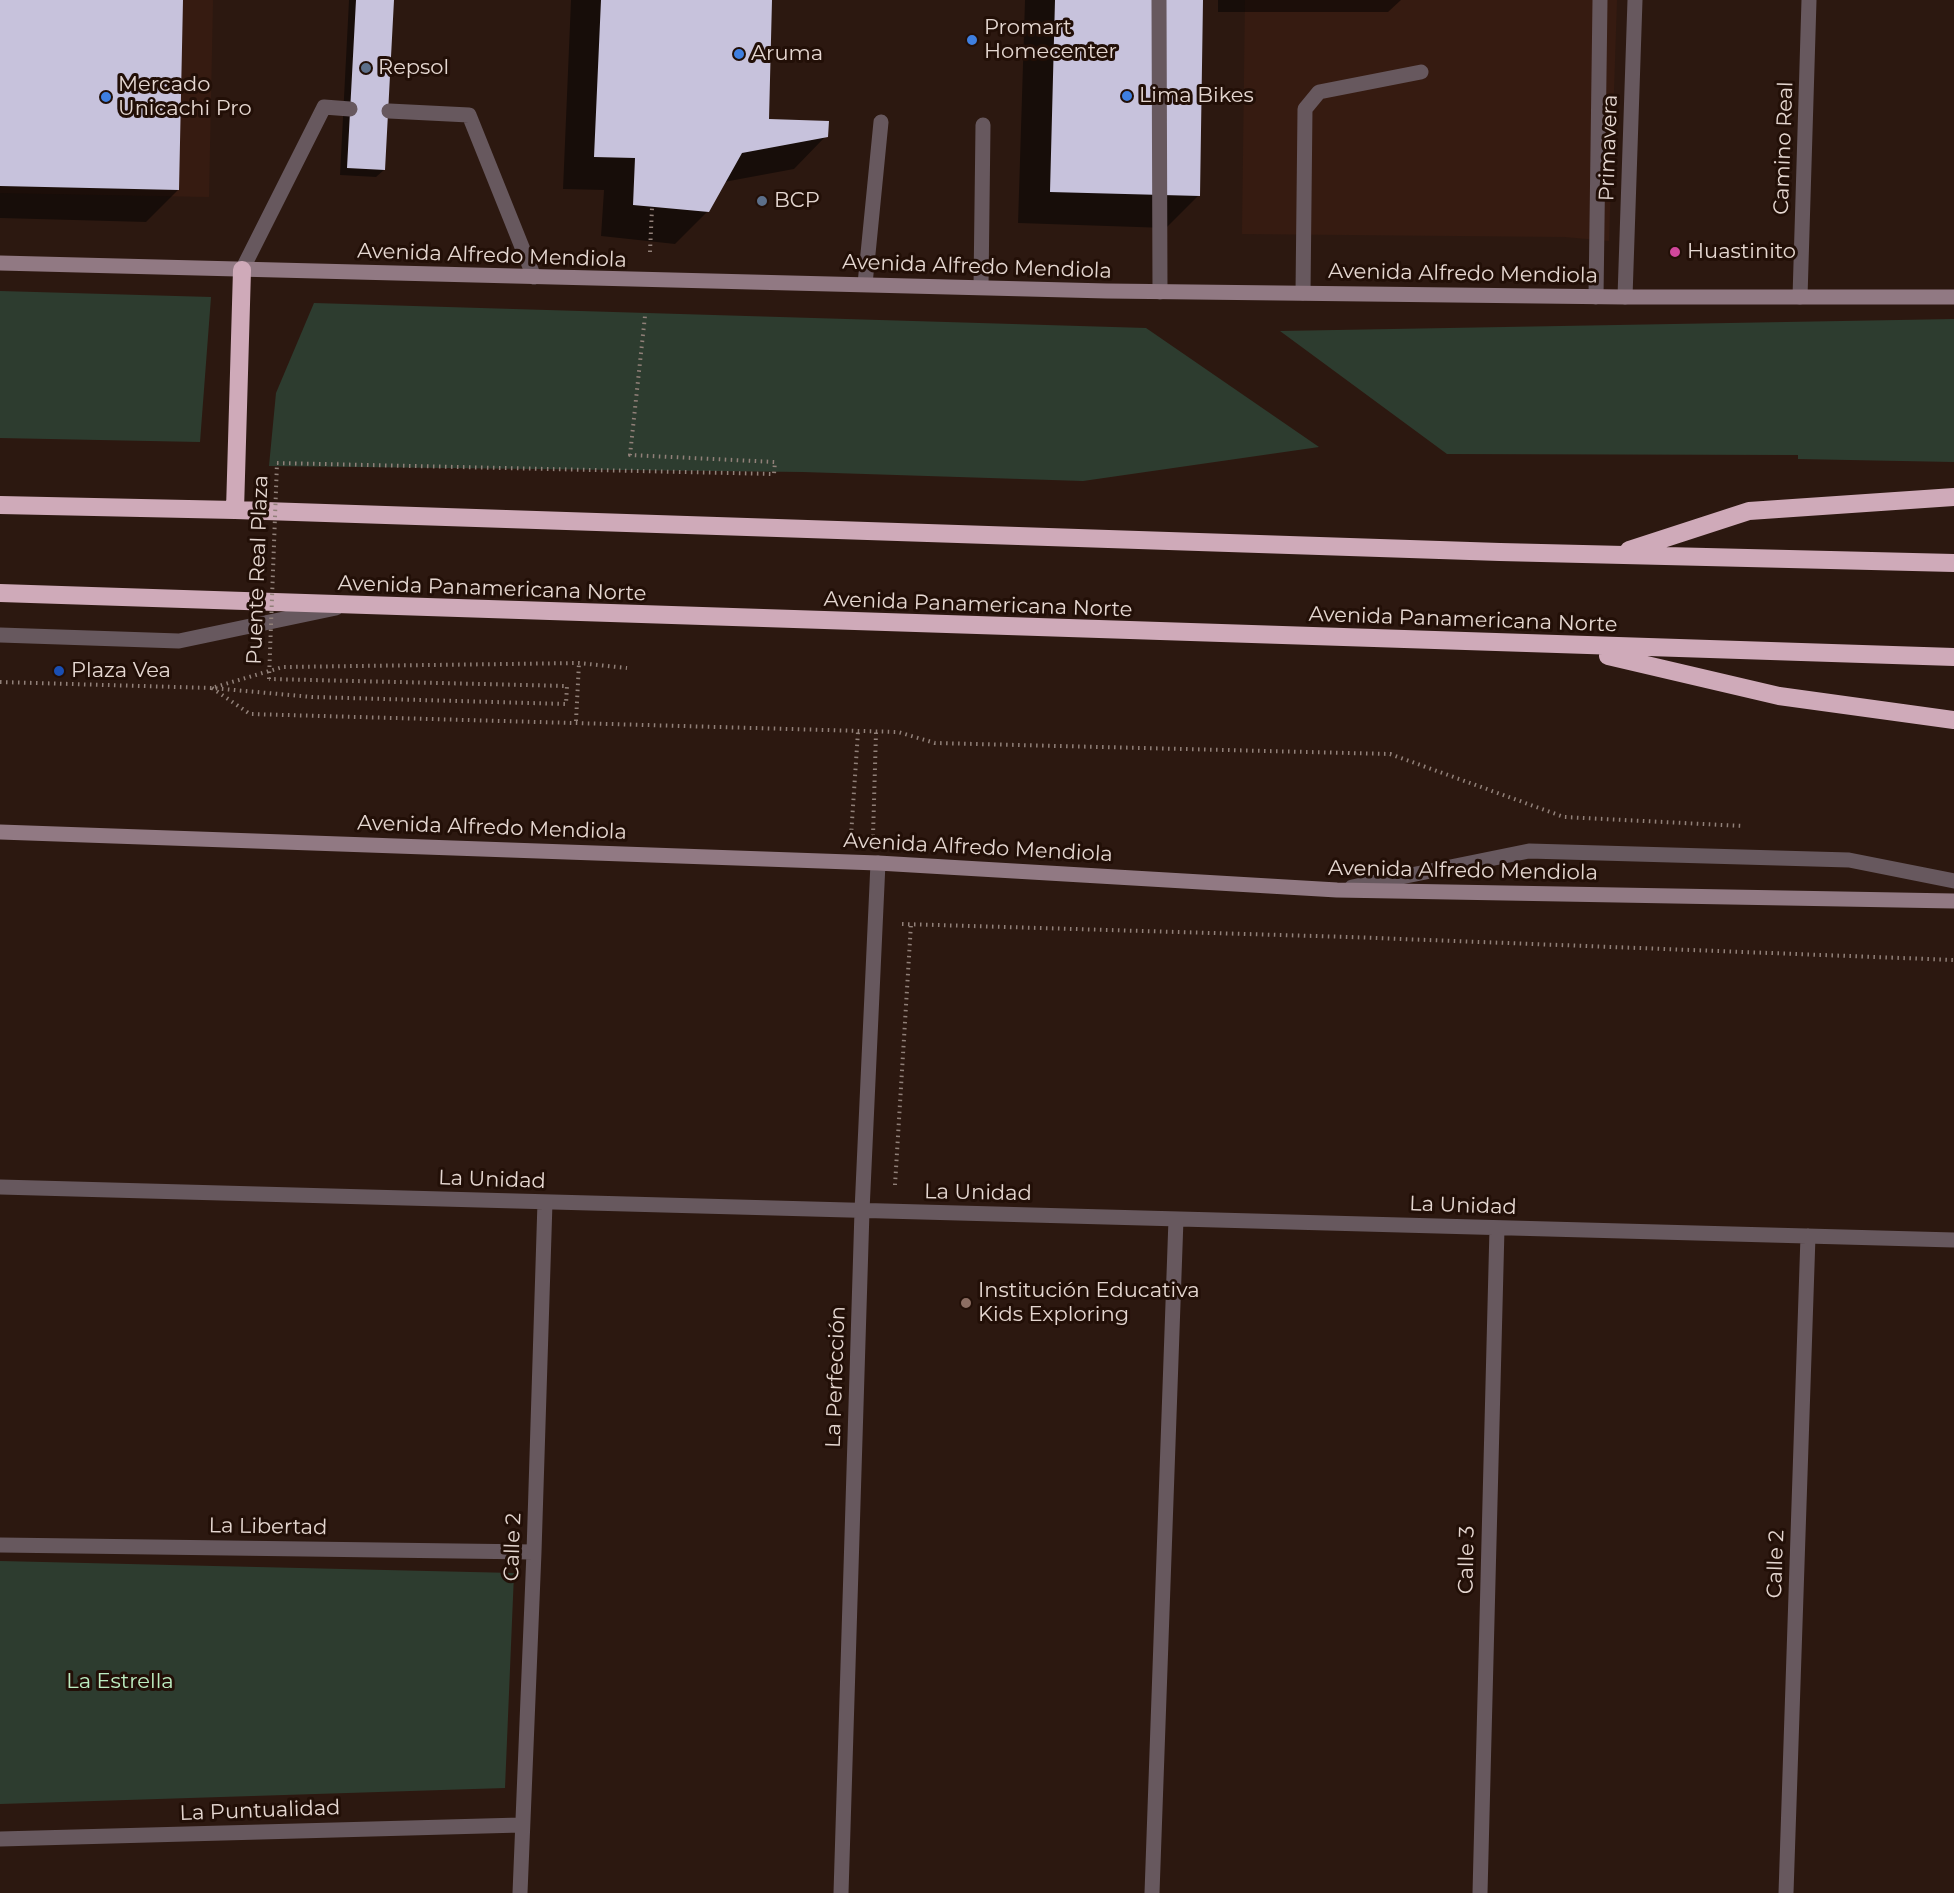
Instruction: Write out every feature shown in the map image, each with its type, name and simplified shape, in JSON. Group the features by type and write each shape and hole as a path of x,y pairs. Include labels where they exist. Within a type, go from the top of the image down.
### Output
{"highway":[{"path":"235,510 242,270"},
{"path":"1616,554 1749,512 1954,496"},
{"path":"0,504 1954,563"},
{"name":"Avenida Panamericana Norte","path":"0,593 1954,657"},
{"path":"1569,646 1779,696 1954,720"}],"main road":[{"name":"Avenida Alfredo Mendiola","path":"0,263 1160,292 1596,297 1954,297"},
{"name":"Avenida Alfredo Mendiola","path":"0,832 875,862 1337,890 1954,902"}],"street":[{"path":"1159,0 1160,292"},
{"path":"1596,297 1600,0"},
{"name":"Primavera","path":"1625,297 1635,0"},
{"name":"Camino Real","path":"1800,297 1809,0"},
{"path":"1303,293 1305,110 1319,92 1421,72"},
{"path":"242,270 324,106 350,108"},
{"path":"389,111 469,115 534,277"},
{"path":"865,284 881,122"},
{"path":"981,287 983,125"},
{"path":"0,635 179,640 344,606"},
{"path":"1337,890 1529,851 1849,860 1954,881"},
{"name":"La Perfección","path":"841,1893 862,1211 875,924 875,862"},
{"name":"La Unidad","path":"0,1187 1954,1240"},
{"name":"Calle 2","path":"520,1893 545,1202"},
{"path":"1152,1893 1176,1219"},
{"name":"Calle 3","path":"1480,1893 1497,1228"},
{"name":"Calle 2","path":"1786,1893 1808,1236"},
{"name":"La Libertad","path":"0,1545 534,1552"},
{"name":"La Puntualidad","path":"0,1839 521,1825"}],"path":[{"path":"649,258 652,208"},
{"name":"Puente Real Plaza","path":"212,688 312,697 566,704 567,686 269,679 277,463 774,474 775,462 630,455 645,316"},
{"path":"0,682 212,688 283,668 579,663 627,668"},
{"path":"576,721 579,663"},
{"path":"212,688 250,714 576,721 898,732 935,743 1390,754 1564,817 1753,826"},
{"path":"849,862 858,732"},
{"path":"875,862 876,732"},
{"path":"875,924 1349,937 1954,960"},
{"path":"895,1189 911,924"}],"shaded area":[{"name":"Mercado Unicachi Pro","path":"0,0 213,0 209,197 0,193"},
{"path":"1245,0 1617,0 1609,241 1565,237 1242,234"}],"green space":[{"path":"0,291 211,297 200,442 0,438"},
{"path":"314,303 1146,328 1319,447 1083,481 803,472 269,466 276,393"},
{"path":"1954,319 1954,462 1798,459 1798,455 1447,454 1280,331"},
{"name":"La Estrella","path":"0,1561 514,1573 505,1788 0,1804"}],"building":[{"name":"Mercado Unicachi Pro","path":"0,0 183,0 179,190 0,186"},
{"path":"356,0 394,0 385,170 347,168"},
{"path":"601,0 772,0 769,119 829,121 828,137 742,153 709,212 633,205 635,158 594,157"},
{"name":"Lima Bikes","path":"1055,0 1203,0 1200,196 1050,192"}],"place":[{"name":"Promart Homecenter","path":"972,40"},
{"name":"Aruma","path":"739,54"},
{"name":"Repsol","path":"366,68"},
{"name":"Lima Bikes","path":"1127,96"},
{"name":"Mercado Unicachi Pro","path":"106,97"},
{"name":"BCP","path":"762,201"},
{"name":"Huastinito","path":"1675,252"},
{"name":"Plaza Vea","path":"59,671"},
{"name":"Institución Educativa Kids Exploring","path":"966,1303"}]}
